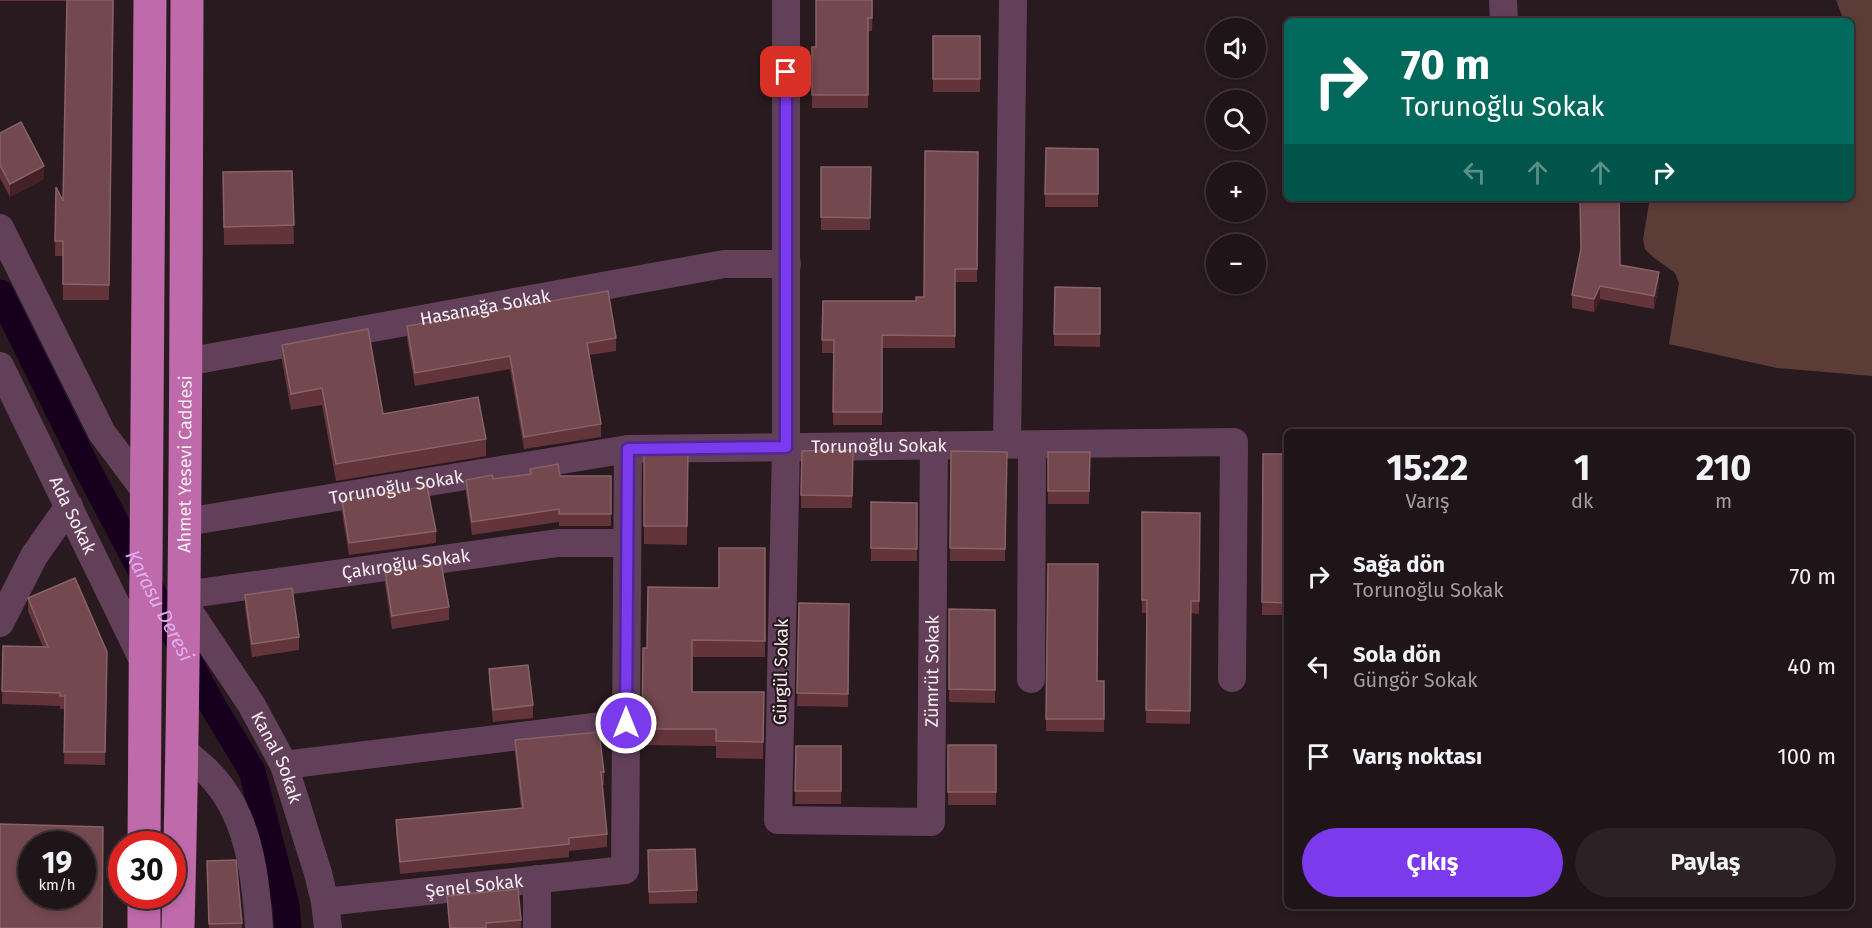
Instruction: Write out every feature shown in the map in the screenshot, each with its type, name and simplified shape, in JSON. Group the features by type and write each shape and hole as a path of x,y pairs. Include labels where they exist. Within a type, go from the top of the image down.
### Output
{"highway":[{"name":"Ahmet Yesevi Caddesi","path":"144,831 150,0"},
{"name":"Ahmet Yesevi Caddesi","path":"178,928 186,522 187,0"},
{"path":"144,909 144,928"}],"street":[{"path":"786,0 786,447"},
{"path":"1013,0 1020,444 1031,679"},
{"path":"1503,0 1504,18"},
{"path":"0,228 102,434 147,493"},
{"name":"Hasanağa Sokak","path":"186,362 724,264 787,264"},
{"name":"Ada Sokak","path":"1,368 146,666"},
{"name":"Torunoğlu Sokak","path":"186,522 628,449 1234,442 1232,678"},
{"name":"Zümrüt Sokak","path":"856,821 931,822 934,445"},
{"name":"Gürgül Sokak","path":"786,447 778,820 856,821"},
{"path":"284,765 626,723 628,449"},
{"path":"0,623 34,556 69,506"},
{"name":"Çakıroğlu Sokak","path":"184,599 558,543 627,543"},
{"name":"Kanal Sokak","path":"184,599 251,704 284,765 326,915"},
{"name":"Şenel Sokak","path":"326,915 537,879 625,870 626,723"},
{"path":"182,750 211,775 224,790 233,807 251,864 259,928"},
{"path":"537,879 537,928"}],"shaded area":[{"path":"1836,0 1872,0 1872,376 1777,368 1669,344 1679,283 1675,273 1645,249 1643,239 1649,201 1854,201 1854,18 1843,18"}],"building":[{"path":"67,0 113,0 109,285 63,284 63,241 55,241 56,187 63,201"},
{"path":"816,0 872,0 872,18 868,18 868,95 812,95 812,47 816,47"},
{"path":"933,36 980,36 980,79 933,79"},
{"path":"21,122 44,166 10,184 0,165 0,133"},
{"path":"1046,148 1098,149 1098,194 1045,194"},
{"path":"925,151 978,152 977,269 955,269 955,336 882,335 882,412 833,412 834,340 822,340 823,301 916,301 916,297 924,297"},
{"path":"821,167 871,167 870,218 821,217"},
{"path":"292,171 294,225 224,227 223,172"},
{"path":"1580,201 1619,201 1620,265 1659,272 1654,296 1600,286 1594,299 1572,295 1581,249"},
{"path":"1055,287 1100,288 1100,334 1054,334"},
{"path":"608,291 616,338 587,343 601,424 524,437 510,356 415,373 407,326"},
{"path":"368,329 383,414 478,397 486,439 336,464 322,388 291,394 282,345"},
{"path":"688,446 687,526 644,526 644,447"},
{"path":"853,450 852,496 801,495 802,451"},
{"path":"951,451 1007,452 1005,549 950,548"},
{"path":"1048,452 1090,452 1089,491 1048,491"},
{"path":"1263,454 1284,454 1284,603 1262,602"},
{"path":"558,464 560,476 611,476 611,514 559,514 559,509 472,522 466,480 492,475 493,479 531,474 530,469"},
{"path":"427,486 436,531 349,543 342,500"},
{"path":"871,502 917,503 917,549 871,548"},
{"path":"1142,512 1200,513 1199,601 1191,601 1190,711 1146,710 1147,600 1142,600"},
{"path":"719,548 765,548 765,641 692,640 692,692 764,692 763,742 716,741 716,729 642,729 643,648 647,648 648,587 719,588"},
{"path":"441,563 449,607 392,616 385,571"},
{"path":"1048,564 1098,564 1097,681 1104,681 1104,719 1046,719"},
{"path":"75,578 107,652 105,752 64,752 65,696 60,696 60,693 2,691 3,646 48,647 28,598"},
{"path":"292,588 299,637 252,644 245,595"},
{"path":"799,603 849,604 848,694 797,693"},
{"path":"949,609 995,610 995,690 949,689"},
{"path":"528,665 533,705 493,710 489,669"},
{"path":"599,732 604,772 601,772 607,834 569,838 569,844 400,862 396,820 523,808 515,740"},
{"path":"948,745 996,745 996,792 948,792"},
{"path":"796,746 841,746 841,791 795,791"},
{"path":"0,824 103,827 102,928 0,928"},
{"path":"695,849 697,890 649,892 648,850"},
{"path":"236,860 242,923 209,924 207,861"},
{"path":"518,889 521,920 486,923 486,928 450,928 447,896"}],"waterway":[{"name":"Karasu Deresi","path":"0,293 87,468 211,703 252,771 286,905 288,928"}],"route":[{"path":"626,723 628,449 786,447 786,72"}]}
